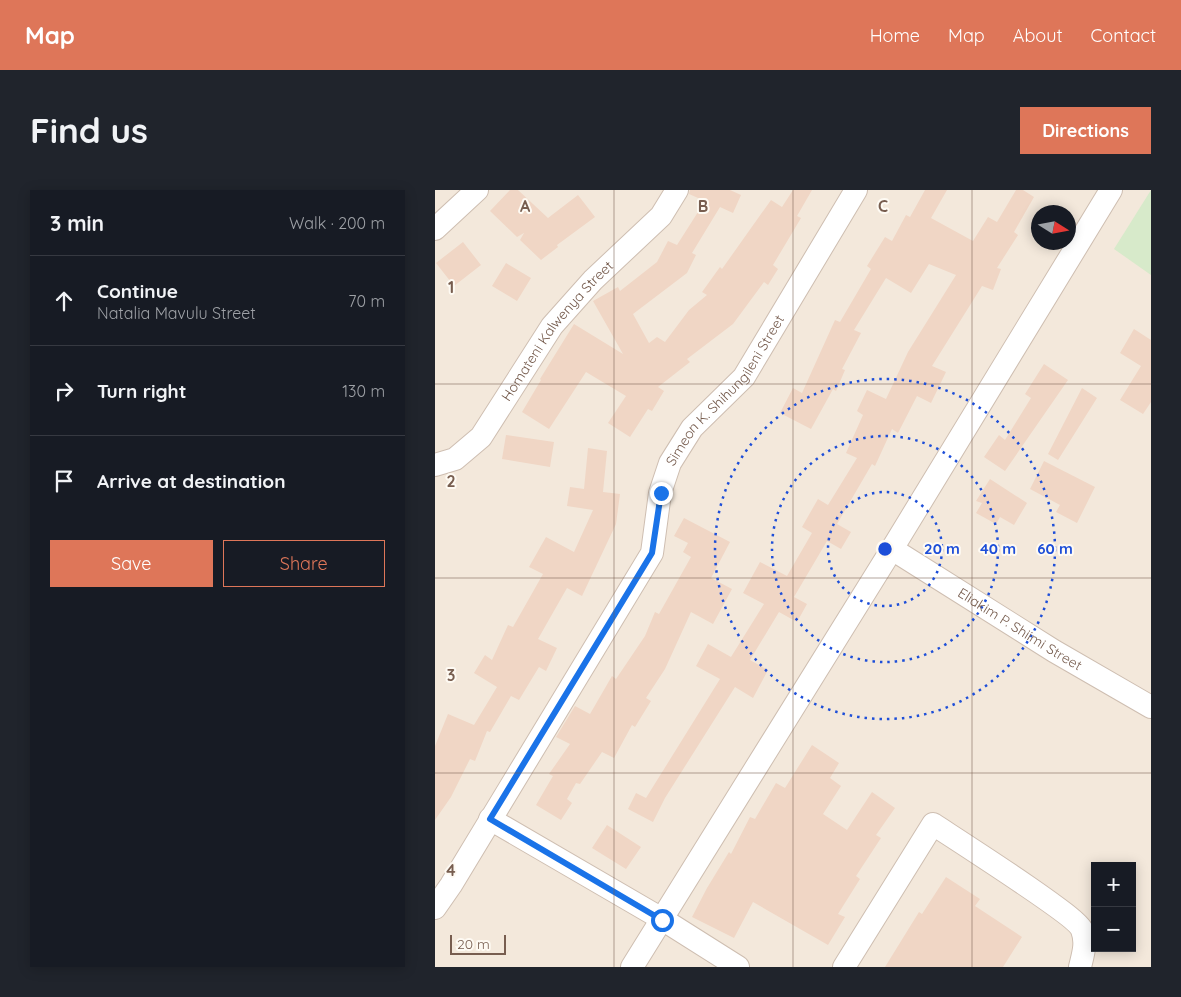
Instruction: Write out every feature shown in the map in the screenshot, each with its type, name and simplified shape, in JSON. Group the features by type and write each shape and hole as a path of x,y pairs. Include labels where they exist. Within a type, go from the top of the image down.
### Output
{"street":[{"path":"435,229 477,190"},
{"name":"Homateni Kalwenya Street","path":"435,465 455,459 481,437 552,326 593,280 661,216 677,190"},
{"name":"Simeon K. Shihungileni Street","path":"435,908 451,886 652,553 661,493 670,463 692,428 744,378 856,190"},
{"path":"632,967 892,549 1111,190"},
{"name":"Eliakim P. Shiimi Street","path":"892,549 1054,651 1151,707"},
{"path":"490,819 738,967"},
{"path":"844,967 933,824 1058,908 1082,928 1085,947 1080,967"}],"shaded area":[{"path":"435,190 1151,190 1151,967 435,967"}],"green space":[{"path":"1151,190 1151,275 1114,249"}],"building":[{"path":"510,190 518,190 548,218 578,195 595,217 557,245 558,247 541,260 520,240 524,233 517,237 490,211"},
{"path":"690,190 730,190 741,195 733,213 720,207 692,253 696,255 687,273 633,314 649,343 657,337 665,342 689,310 707,295 702,292 720,267 722,269 771,200 782,207 793,190 812,190 797,216 801,218 773,265 778,269 768,285 764,282 733,324 687,359 690,362 658,387 664,391 652,411 648,409 630,437 608,423 626,396 586,372 549,429 522,412 574,324 623,354 593,301 618,287 620,291 657,262 668,241 677,245 705,201 689,194"},
{"path":"925,190 947,190 931,218 973,241 988,217 997,222 1016,190 1023,190 1034,197 1014,232 1018,235 997,268 1001,269 993,290 982,286 932,366 946,372 931,403 917,396 898,433 892,429 875,466 872,464 837,524 851,532 841,549 827,541 794,597 807,604 797,622 779,612 750,660 768,670 753,698 735,687 665,798 653,822 628,809 636,793 646,798 720,679 696,666 708,644 731,657 764,604 743,593 760,562 787,576 812,533 802,527 818,499 828,505 857,458 846,453 863,415 857,411 867,390 886,399 908,352 956,275 929,264 911,293 886,278 854,330 861,333 842,369 845,370 836,391 833,389 811,429 780,413 793,388 802,393 835,320 840,322 871,269 867,266 885,237 892,241 906,215 910,217"},
{"path":"463,242 481,265 454,286 436,263"},
{"path":"506,263 531,278 517,301 492,286"},
{"path":"1134,329 1151,340 1151,402 1143,414 1120,400 1141,366 1120,353"},
{"path":"1044,364 1068,380 1005,471 984,457 999,435 1005,440 1031,398 1025,394"},
{"path":"1082,388 1097,398 1058,460 1048,454"},
{"path":"506,435 554,442 550,467 502,459"},
{"path":"588,448 607,451 603,492 620,494 616,524 582,596 567,588 538,639 557,648 546,671 539,667 519,700 511,696 490,732 487,731 475,761 470,759 451,797 435,820 435,746 448,714 474,725 497,687 474,673 485,655 492,660 508,625 513,627 543,574 529,567 546,537 574,552 593,510 567,506 570,487 584,489"},
{"path":"1044,461 1095,487 1077,523 1056,512 1060,505 1030,489"},
{"path":"990,479 1027,503 1014,525 1000,517 996,524 976,513 982,503 976,501"},
{"path":"684,518 730,542 711,578 732,589 713,624 691,612 665,669 646,698 651,701 635,727 632,725 614,758 602,752 580,784 576,783 567,799 572,803 561,820 536,805 553,776 549,774 570,744 556,737 575,706 590,714 612,676 616,679 645,636 655,612 659,614 691,557 683,552 688,543 674,536"},
{"path":"812,745 839,763 830,778 841,786 823,814 847,830 872,792 895,808 876,835 881,838 856,876 860,879 838,914 845,917 828,945 753,902 734,938 692,917 729,852 731,854 750,817 755,819 776,783 785,788"},
{"path":"607,825 641,847 626,869 592,848"},
{"path":"946,877 980,899 975,906 1022,937 1003,967 885,967 919,912 922,914"}],"route":[{"path":"661,493 652,553 490,819 662,920"}]}
